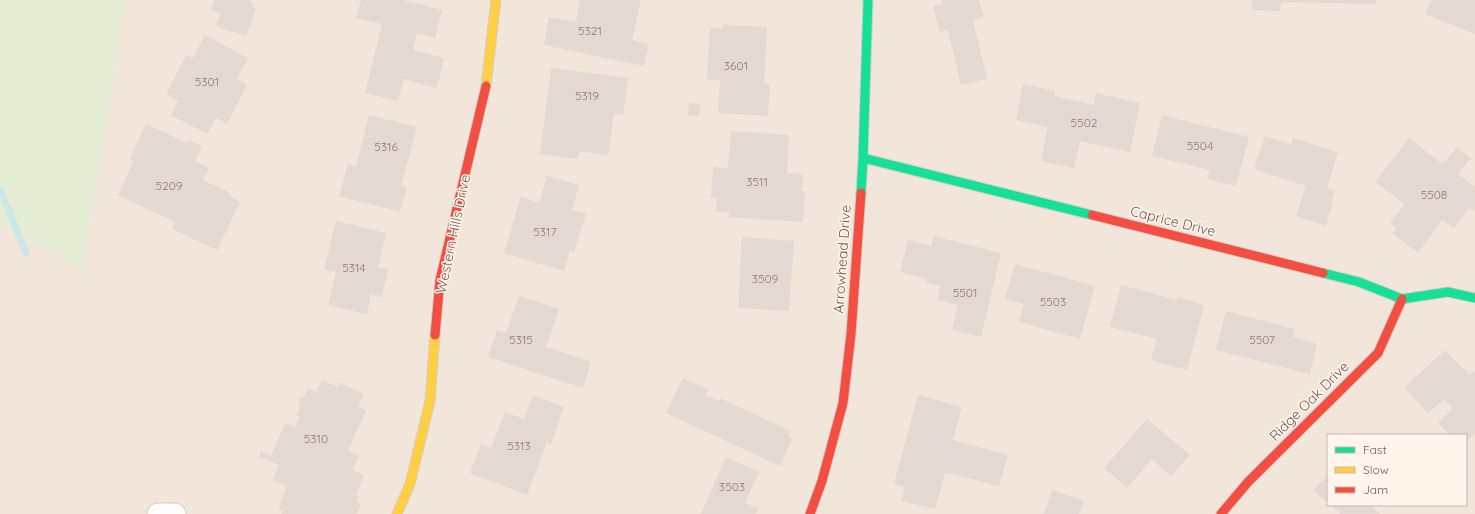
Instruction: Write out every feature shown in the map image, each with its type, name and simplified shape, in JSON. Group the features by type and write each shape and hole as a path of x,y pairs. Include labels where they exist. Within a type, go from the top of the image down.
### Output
{"street":[{"name":"Western Hills Drive","path":"398,514 410,484 430,401 440,280 488,80 496,0"},
{"name":"Arrowhead Drive","path":"810,514 822,480 843,403 851,334 863,158 868,0"},
{"name":"Caprice Drive","path":"863,158 1359,282 1402,299"},
{"path":"1402,299 1448,292 1475,298"},
{"name":"Ridge Oak Drive","path":"1221,514 1248,482 1378,353 1402,299"},
{"path":"158,514 175,514"}],"shaded area":[{"path":"125,0 1475,0 1475,514 0,514 0,224 83,269"}],"green space":[{"path":"0,0 125,0 83,269 0,224"}],"building":[{"path":"214,0 251,0 250,2 254,4 253,8 256,9 246,36 216,26 221,13 211,10"},
{"path":"361,0 402,0 442,10 435,38 417,33 413,50 444,58 437,88 404,79 398,101 365,93 382,24 356,18"},
{"path":"580,0 641,0 632,40 649,44 644,66 544,45 549,17 576,22"},
{"path":"942,0 979,0 984,17 973,20 987,79 961,85 948,30 940,32 933,6 943,4"},
{"path":"1252,0 1376,0 1376,4 1281,2 1280,11 1252,10"},
{"path":"1431,0 1475,0 1475,34 1425,14"},
{"path":"723,25 767,27 764,84 770,84 768,116 718,113 720,80 707,79 710,28 722,29"},
{"path":"205,35 248,58 237,79 247,85 227,124 216,118 207,134 171,115 178,101 166,94 186,55 193,58"},
{"path":"551,68 628,78 623,115 614,114 608,155 579,151 578,159 540,154"},
{"path":"1023,84 1055,91 1054,96 1094,105 1096,93 1140,103 1130,152 1080,141 1074,168 1041,161 1048,127 1016,120"},
{"path":"689,103 700,104 699,116 688,115"},
{"path":"369,115 417,127 401,186 407,187 400,212 339,196 348,164 356,166"},
{"path":"1162,115 1249,137 1236,186 1207,179 1210,170 1152,156"},
{"path":"146,124 187,143 189,140 202,146 195,161 209,168 203,180 230,193 228,195 240,202 217,250 172,229 175,222 118,195 134,161 130,159"},
{"path":"731,131 789,135 787,173 803,174 802,191 805,192 803,222 729,217 729,212 716,211 717,198 711,198 713,167 728,168"},
{"path":"1265,136 1291,144 1293,138 1338,152 1327,188 1335,191 1326,226 1296,216 1306,186 1254,169"},
{"path":"1409,138 1441,163 1443,160 1445,162 1457,147 1471,158 1458,174 1475,187 1475,209 1473,211 1469,208 1454,228 1442,220 1418,253 1393,234 1397,228 1390,223 1405,204 1375,182"},
{"path":"547,176 579,185 572,210 586,214 574,252 570,250 564,271 504,253 521,197 539,203"},
{"path":"336,221 386,233 378,267 388,269 382,297 371,294 367,314 328,305 336,272 324,270"},
{"path":"934,236 1001,253 981,337 952,330 958,305 937,300 940,286 926,282 927,279 900,272 908,240 931,246"},
{"path":"742,237 794,241 789,311 738,308"},
{"path":"1015,264 1095,286 1080,339 1019,322 1024,304 1005,299"},
{"path":"1121,285 1177,300 1178,297 1204,305 1187,370 1151,360 1157,339 1110,327"},
{"path":"519,296 559,309 546,347 591,362 583,388 488,357 497,330 506,333"},
{"path":"1226,311 1295,329 1293,337 1317,344 1310,374 1216,350"},
{"path":"1445,350 1470,375 1474,371 1475,372 1475,433 1467,441 1467,434 1449,434 1438,423 1453,408 1444,399 1428,413 1404,388"},
{"path":"683,378 708,390 705,395 719,401 720,398 790,431 788,436 793,438 780,466 666,413"},
{"path":"322,380 338,387 340,383 364,394 358,407 366,410 348,451 359,456 352,470 364,475 356,495 359,496 356,502 361,504 357,514 282,514 283,511 278,508 287,486 273,480 279,465 259,457 261,451 271,456 285,423 295,427 300,416 296,415 301,406 298,405 301,397 304,398 308,389 316,392"},
{"path":"533,395 564,407 551,444 547,442 527,495 470,473 481,444 491,448 505,412 524,419"},
{"path":"918,395 962,407 953,440 1008,455 999,486 945,472 935,509 901,501 905,487 894,484"},
{"path":"1147,419 1190,455 1171,476 1152,459 1127,488 1104,468"},
{"path":"726,457 759,472 745,503 758,508 756,514 701,514"},
{"path":"1327,477 1327,502 1313,490"},
{"path":"1052,490 1084,501 1079,514 1044,514"},
{"path":"1332,506 1371,506 1380,514 1341,514"}],"waterway":[{"path":"0,189 26,253"}],"traffic: fast":[{"path":"861,193 868,0"},
{"path":"863,158 1092,215"},
{"path":"1323,273 1359,282 1402,299 1448,292 1475,298"}],"traffic: slow":[{"path":"486,86 496,0"},
{"path":"397,514 410,484 430,401 435,335"}],"traffic: jam":[{"path":"435,335 440,280 486,86"},
{"path":"810,514 822,481 843,403 851,334 861,193"},
{"path":"1092,215 1323,273"},
{"path":"1221,514 1248,482 1378,353 1402,299"}]}
